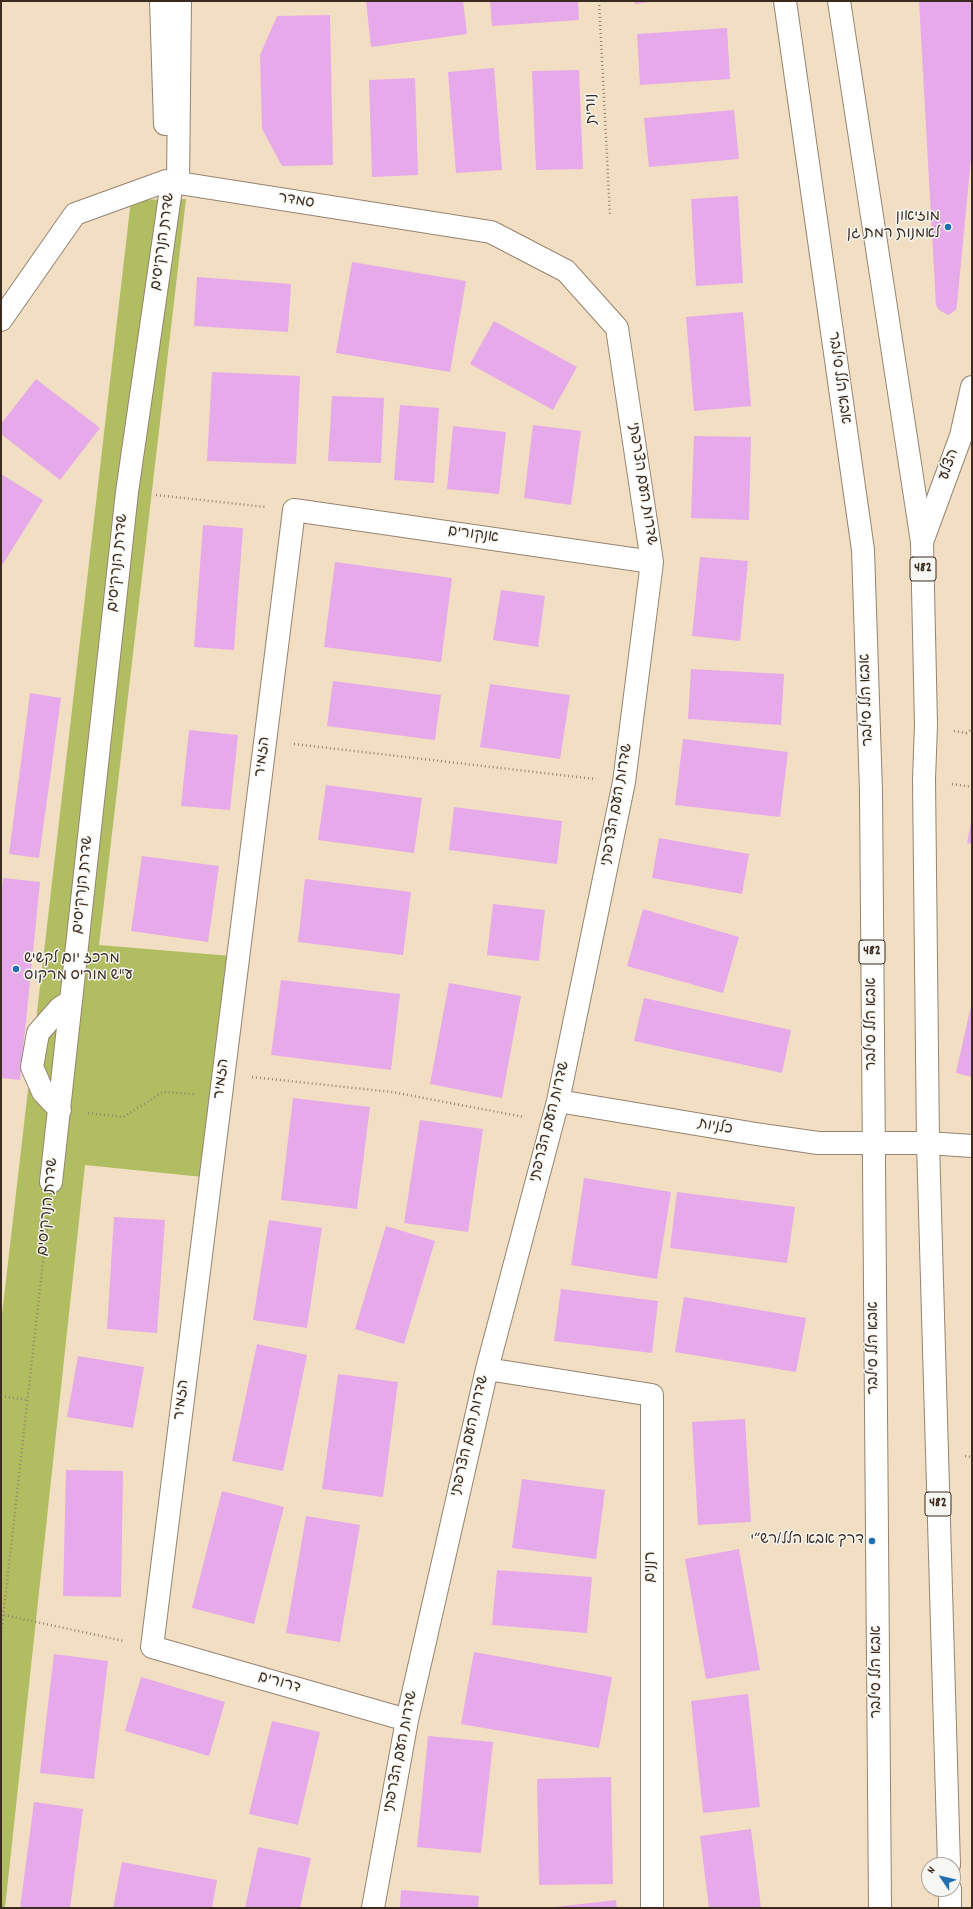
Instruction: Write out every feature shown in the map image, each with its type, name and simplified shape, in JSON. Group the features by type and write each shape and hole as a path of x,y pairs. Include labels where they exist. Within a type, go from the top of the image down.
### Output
{"street":[{"name":"שדרת הנרקיסים","path":"161,1 172,182"},
{"name":"שדרת הנרקיסים","path":"52,1182 127,492 172,182 180,1"},
{"name":"אבא הלל סילבר","path":"785,1 863,550 871,791 880,1908"},
{"name":"482","path":"839,1 922,542 926,725 924,779 928,1143 949,1857"},
{"name":"סמדר","path":"1,320 75,214 172,182 491,232 566,271 617,328"},
{"name":"שדרות העם הצרפתי","path":"373,1908 406,1720 487,1369 558,1101 624,782 652,562 617,328"},
{"name":"הצלע","path":"922,542 966,437 972,387"},
{"name":"אנקורים","path":"294,510 652,562"},
{"name":"הזמיר","path":"152,1647 294,510"},
{"path":"60,1110 43,1092 32,1066 38,1033 60,1008 71,1001"},
{"name":"כלניות","path":"558,1101 818,1143 928,1143 972,1146"},
{"name":"רננים","path":"487,1369 652,1395 652,1908"},
{"name":"דרורים","path":"152,1647 406,1720"},
{"path":"950,1897 950,1908"}],"path":[{"name":"נורית","path":"599,1 610,216"},
{"path":"127,492 294,510"},
{"path":"266,740 624,782"},
{"path":"956,785 972,787"},
{"path":"224,1074 392,1092 552,1122"},
{"path":"60,1110 123,1117 163,1092 221,1096"},
{"name":"שדרת הנרקיסים","path":"1,1636 52,1182"},
{"path":"1,1396 28,1400"},
{"path":"4,1615 152,1647"}],"green space":[{"path":"186,199 99,945 231,956 203,1177 85,1165 5,1908 1,1908 1,1323 131,200"}],"building":[{"path":"366,1 463,1 467,34 371,47"},
{"path":"490,1 578,1 579,20 492,26"},
{"path":"635,1 651,1 651,2 635,4"},
{"name":"מוזיאון לאמנות רמת גן","path":"919,1 972,1 972,149 957,304 956,310 948,315 939,310 936,305"},
{"path":"330,15 333,165 282,166 262,129 260,55 277,16"},
{"path":"727,28 730,79 640,85 637,34"},
{"path":"494,68 502,170 456,173 448,72"},
{"path":"579,70 583,169 536,170 532,71"},
{"path":"415,78 418,175 372,177 369,80"},
{"path":"734,110 739,159 649,167 644,118"},
{"path":"738,196 743,283 696,286 691,199"},
{"path":"352,262 466,281 450,372 336,353"},
{"path":"197,277 291,284 288,332 194,326"},
{"path":"743,312 751,406 694,411 686,317"},
{"path":"494,321 577,367 553,410 470,364"},
{"path":"212,372 300,376 296,464 207,461"},
{"path":"36,379 100,428 60,480 1,434 1,424"},
{"path":"332,396 384,398 381,463 328,461"},
{"path":"400,405 439,408 434,483 394,480"},
{"path":"533,425 581,431 571,505 524,498"},
{"path":"453,426 506,432 499,494 447,489"},
{"path":"694,436 751,437 749,520 691,518"},
{"path":"1,474 43,500 1,567"},
{"path":"203,525 243,528 234,650 194,647"},
{"path":"700,557 748,561 740,641 692,636"},
{"path":"335,562 452,578 441,662 324,647"},
{"path":"501,590 545,596 538,647 493,640"},
{"path":"691,669 784,674 781,725 688,719"},
{"path":"333,681 441,695 435,740 327,726"},
{"path":"490,684 570,695 560,759 480,747"},
{"path":"30,693 61,698 39,858 9,854"},
{"path":"189,730 238,735 230,810 181,806"},
{"path":"683,739 788,752 780,817 675,805"},
{"path":"326,785 422,798 414,853 318,840"},
{"path":"454,807 562,821 557,864 449,850"},
{"path":"972,822 972,844 967,843"},
{"path":"659,838 749,854 742,894 652,878"},
{"path":"142,856 219,866 208,942 131,931"},
{"name":"מרכז יום לקשיש ע\"ש מוריס מרקוס","path":"3,878 40,882 20,1080 1,1078 1,902"},
{"path":"305,879 411,892 403,955 298,942"},
{"path":"493,904 545,910 539,961 487,955"},
{"path":"643,909 739,937 723,993 627,966"},
{"path":"281,980 400,994 391,1070 271,1055"},
{"path":"449,983 521,996 502,1098 430,1084"},
{"path":"644,998 791,1030 782,1073 634,1041"},
{"path":"972,1001 972,1077 956,1073"},
{"path":"293,1098 370,1107 357,1209 281,1200"},
{"path":"420,1120 483,1129 468,1232 404,1223"},
{"path":"584,1178 671,1192 657,1279 571,1265"},
{"path":"677,1192 795,1207 787,1263 670,1248"},
{"path":"114,1217 165,1220 157,1333 107,1329"},
{"path":"269,1220 322,1228 307,1328 253,1320"},
{"path":"386,1226 435,1241 404,1344 355,1329"},
{"path":"561,1289 658,1301 652,1353 554,1341"},
{"path":"684,1297 806,1318 796,1372 675,1352"},
{"path":"257,1344 307,1355 283,1471 232,1461"},
{"path":"78,1356 144,1367 133,1428 67,1417"},
{"path":"338,1374 398,1382 383,1497 322,1489"},
{"path":"745,1419 751,1522 698,1525 692,1422"},
{"path":"66,1470 123,1471 121,1597 63,1596"},
{"path":"522,1479 605,1490 596,1559 512,1548"},
{"path":"222,1491 284,1507 254,1624 192,1608"},
{"path":"306,1516 360,1525 340,1642 286,1633"},
{"path":"739,1549 760,1670 706,1679 685,1559"},
{"path":"497,1570 592,1577 587,1633 492,1625"},
{"path":"474,1652 612,1677 599,1748 461,1724"},
{"path":"54,1654 108,1661 94,1779 40,1773"},
{"path":"141,1677 225,1702 209,1756 125,1731"},
{"path":"748,1694 760,1807 703,1813 691,1701"},
{"path":"272,1721 320,1732 298,1825 249,1814"},
{"path":"428,1736 493,1742 481,1853 417,1847"},
{"path":"611,1777 613,1884 539,1885 537,1779"},
{"path":"34,1802 83,1809 70,1908 20,1908"},
{"path":"751,1829 761,1908 709,1908 700,1836"},
{"path":"258,1847 311,1858 300,1908 245,1908"},
{"path":"122,1862 217,1880 212,1908 113,1908"},
{"path":"401,1890 479,1896 478,1908 400,1908"},
{"path":"616,1900 617,1908 555,1908 555,1907"}],"place":[{"name":"מוזיאון לאמנות רמת גן","path":"948,227"},
{"name":"מרכז יום לקשיש ע\"ש מוריס מרקוס","path":"16,969"},
{"name":"דרך אבא הלל/רש״י","path":"872,1541"}]}
